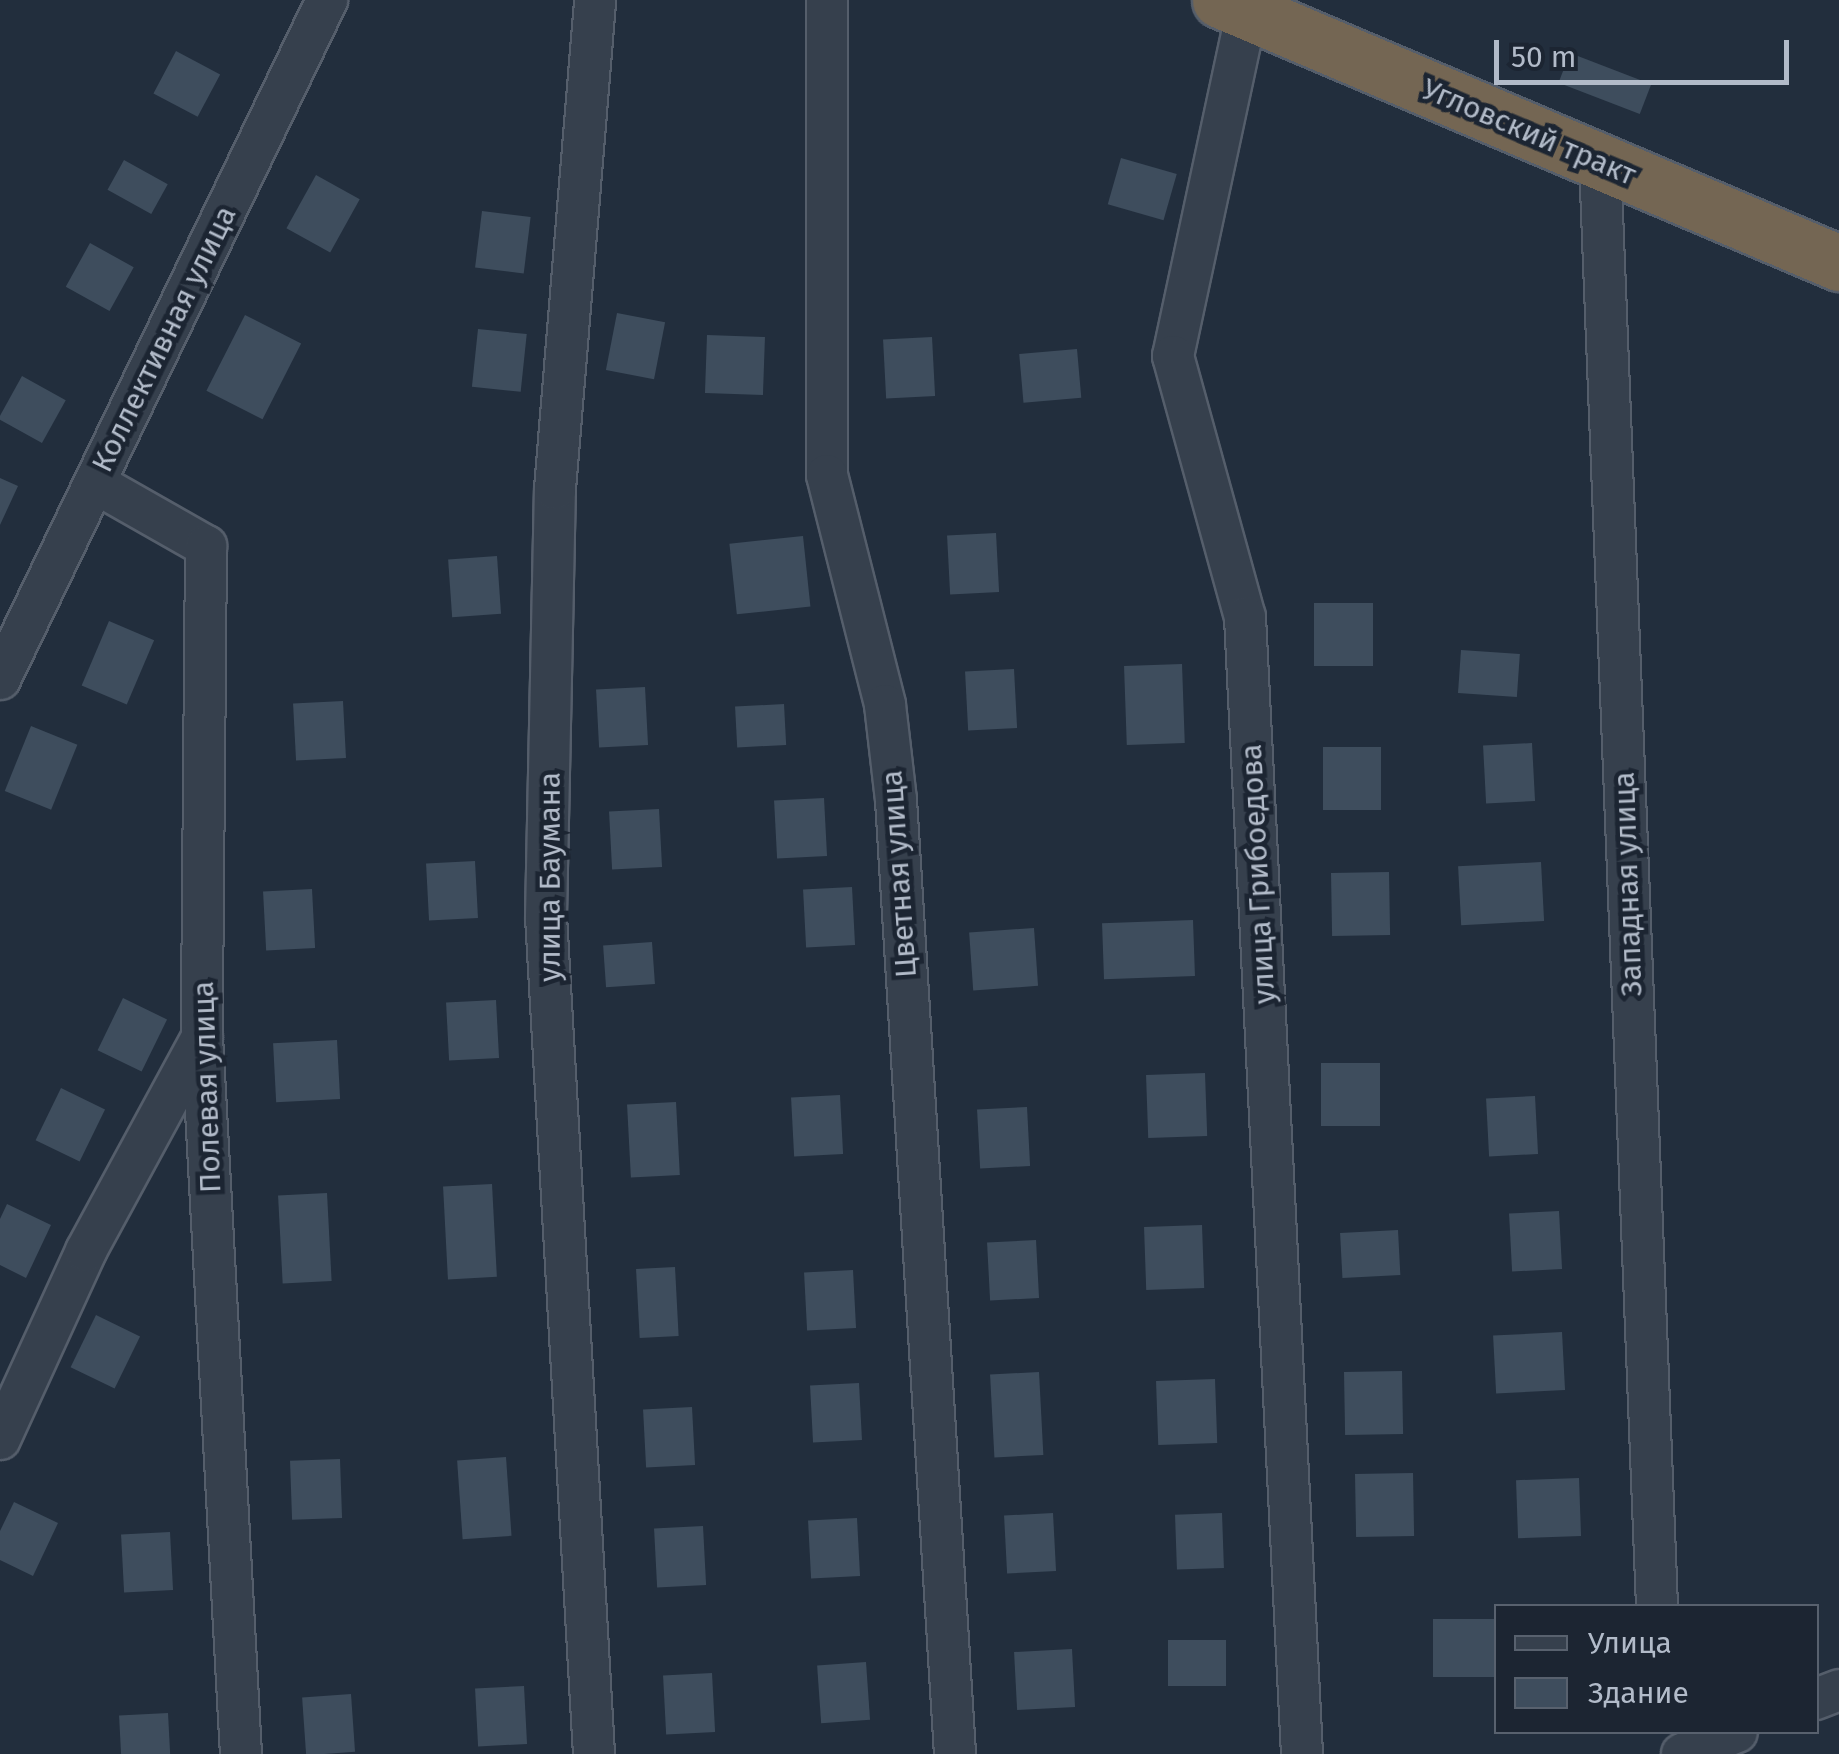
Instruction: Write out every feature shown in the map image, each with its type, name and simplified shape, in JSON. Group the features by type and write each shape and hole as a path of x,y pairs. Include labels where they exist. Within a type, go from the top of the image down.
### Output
{"highway":[{"name":"Угловский тракт","path":"1234,6 1835,257"}],"street":[{"name":"Коллективная улица","path":"0,678 327,0"},
{"name":"улица Баумана","path":"594,1754 546,916 554,489 595,0"},
{"name":"Цветная улица","path":"827,0 828,474 885,706 896,800 955,1754"},
{"name":"улица Грибоедова","path":"1234,6 1173,356 1245,616 1302,1754"},
{"name":"Западная улица","path":"1600,162 1657,1604"},
{"name":"Полевая улица","path":"95,483 206,546 202,1037 241,1754"},
{"path":"0,1439 86,1251 202,1037"},
{"path":"1682,1754 1733,1734"}],"building":[{"path":"176,51 220,74 198,117 153,93"},
{"path":"1570,53 1651,84 1640,114 1559,83"},
{"path":"1121,158 1177,174 1164,220 1108,204"},
{"path":"124,160 168,184 151,214 108,190"},
{"path":"316,175 360,199 330,253 286,228"},
{"path":"482,211 531,217 524,274 475,268"},
{"path":"90,243 134,267 109,311 66,287"},
{"path":"617,313 665,322 654,379 606,370"},
{"path":"245,315 301,344 263,419 206,391"},
{"path":"478,329 527,334 521,392 472,387"},
{"path":"707,335 765,337 763,395 705,393"},
{"path":"932,337 935,396 886,398 883,340"},
{"path":"1077,349 1081,398 1023,403 1019,354"},
{"path":"22,376 66,400 42,443 0,420"},
{"path":"0,478 18,486 0,525"},
{"path":"996,533 999,592 950,594 947,536"},
{"path":"803,536 810,607 737,614 729,544"},
{"path":"497,556 501,614 452,617 448,559"},
{"path":"1314,603 1373,603 1373,666 1314,666"},
{"path":"109,621 154,640 127,705 82,685"},
{"path":"1461,650 1520,654 1517,697 1458,693"},
{"path":"1182,664 1185,743 1127,745 1124,666"},
{"path":"1014,669 1017,728 968,730 965,672"},
{"path":"645,687 648,745 599,747 596,690"},
{"path":"343,701 346,758 296,761 293,704"},
{"path":"784,704 786,745 737,748 735,707"},
{"path":"31,726 77,745 51,810 5,791"},
{"path":"1532,743 1535,801 1486,803 1483,746"},
{"path":"1323,747 1381,747 1381,810 1323,810"},
{"path":"824,798 827,856 777,859 774,801"},
{"path":"659,809 662,867 612,870 609,812"},
{"path":"475,861 478,918 429,920 426,864"},
{"path":"1541,862 1544,921 1461,925 1458,866"},
{"path":"1389,872 1390,935 1332,936 1331,873"},
{"path":"852,887 855,945 806,947 803,890"},
{"path":"312,889 315,948 266,950 263,892"},
{"path":"1193,920 1195,976 1104,979 1102,923"},
{"path":"1034,928 1038,986 973,990 969,933"},
{"path":"652,942 655,984 606,987 603,945"},
{"path":"123,998 167,1019 142,1072 98,1050"},
{"path":"496,1000 499,1058 449,1061 446,1003"},
{"path":"337,1040 340,1099 276,1102 273,1043"},
{"path":"1321,1063 1380,1063 1380,1126 1321,1126"},
{"path":"1205,1073 1207,1136 1148,1138 1146,1075"},
{"path":"61,1088 105,1109 80,1162 36,1140"},
{"path":"840,1095 843,1154 794,1156 791,1098"},
{"path":"1535,1096 1538,1154 1489,1156 1486,1099"},
{"path":"676,1102 680,1175 631,1177 627,1105"},
{"path":"1027,1107 1030,1166 980,1169 977,1110"},
{"path":"492,1184 497,1277 448,1279 443,1187"},
{"path":"327,1193 332,1281 283,1283 278,1196"},
{"path":"7,1204 51,1225 26,1278 0,1265 0,1219"},
{"path":"1559,1211 1562,1269 1512,1272 1509,1214"},
{"path":"1202,1225 1204,1288 1146,1290 1144,1227"},
{"path":"1398,1230 1400,1275 1342,1278 1340,1233"},
{"path":"1036,1240 1039,1298 990,1300 987,1243"},
{"path":"675,1267 679,1336 640,1338 636,1269"},
{"path":"853,1270 856,1328 807,1330 804,1273"},
{"path":"96,1315 140,1336 115,1389 71,1367"},
{"path":"1562,1332 1565,1390 1496,1394 1493,1336"},
{"path":"1402,1371 1403,1434 1345,1435 1344,1372"},
{"path":"1039,1372 1043,1455 994,1457 990,1375"},
{"path":"1215,1379 1217,1443 1158,1445 1156,1381"},
{"path":"859,1383 862,1440 813,1442 810,1386"},
{"path":"692,1407 695,1465 646,1467 643,1410"},
{"path":"506,1457 512,1536 463,1539 457,1460"},
{"path":"340,1459 342,1518 292,1520 290,1461"},
{"path":"1413,1473 1414,1536 1356,1537 1355,1474"},
{"path":"1579,1478 1581,1536 1518,1538 1516,1480"},
{"path":"14,1502 58,1523 33,1576 0,1560 0,1531"},
{"path":"1053,1513 1056,1571 1007,1573 1004,1516"},
{"path":"1222,1513 1224,1568 1177,1570 1175,1515"},
{"path":"857,1518 860,1576 811,1578 808,1521"},
{"path":"703,1526 706,1585 657,1587 654,1529"},
{"path":"170,1532 173,1590 124,1592 121,1535"},
{"path":"1433,1619 1494,1619 1494,1677 1433,1677"},
{"path":"1168,1640 1226,1640 1226,1686 1168,1686"},
{"path":"1072,1649 1075,1707 1017,1710 1014,1652"},
{"path":"866,1662 870,1720 821,1723 817,1665"},
{"path":"712,1673 715,1732 666,1734 663,1676"},
{"path":"524,1686 527,1744 478,1746 475,1689"},
{"path":"351,1694 355,1752 306,1754 302,1697"},
{"path":"168,1713 170,1754 121,1754 119,1716"}]}
